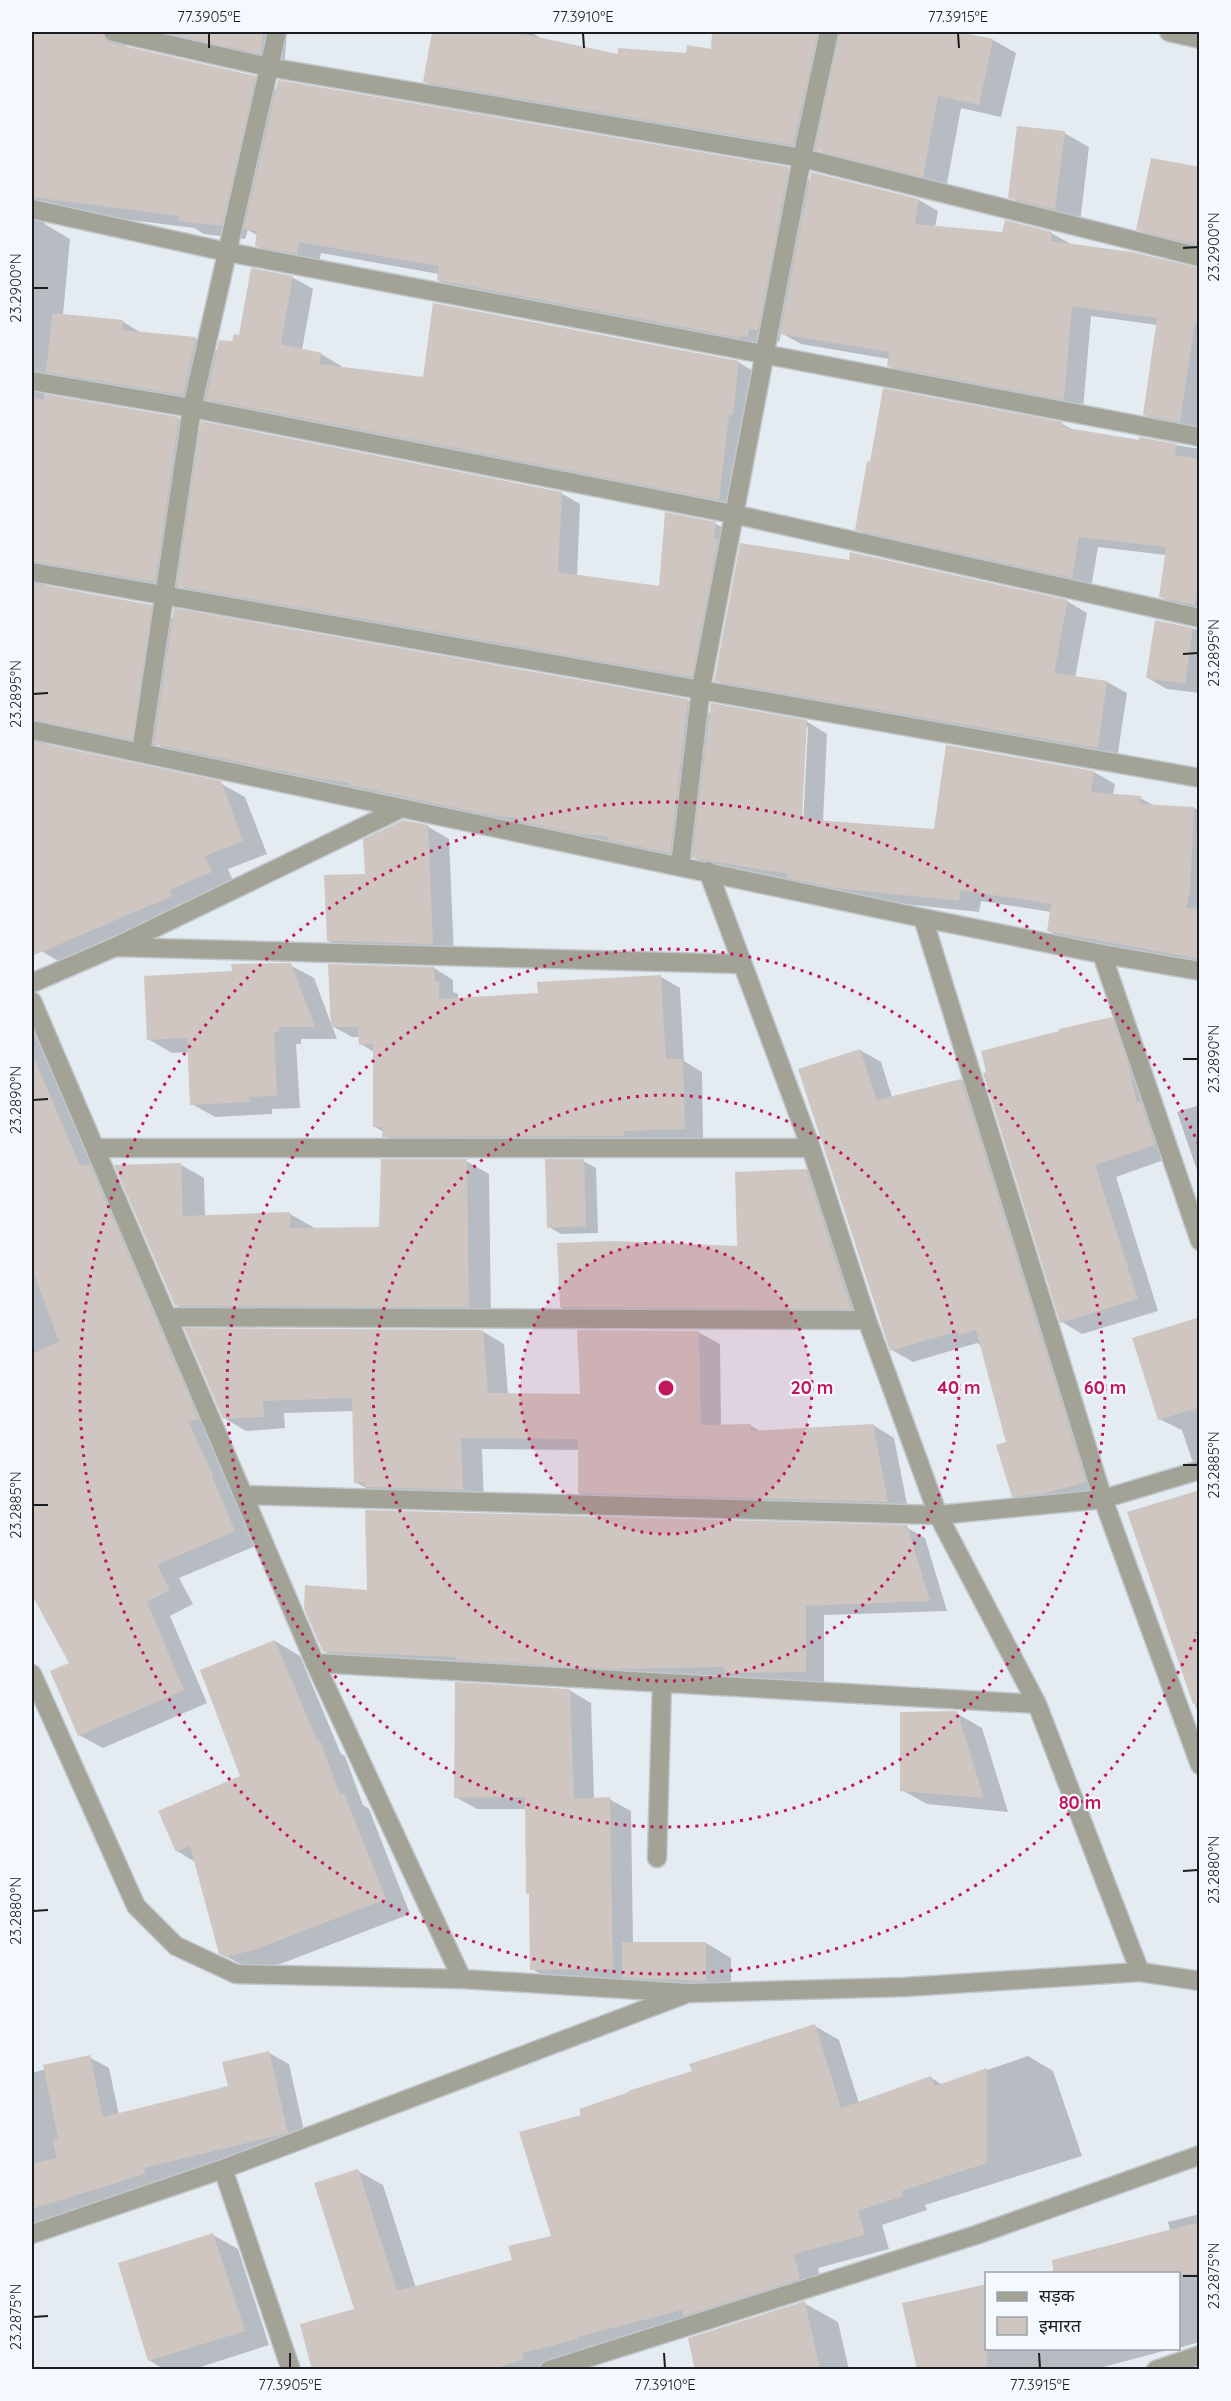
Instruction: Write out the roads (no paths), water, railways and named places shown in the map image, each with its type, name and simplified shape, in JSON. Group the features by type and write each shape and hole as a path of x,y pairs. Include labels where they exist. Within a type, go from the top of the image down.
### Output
{"street":[{"path":"113,32 268,66 802,158 1200,257"},
{"path":"141,753 192,408 277,32"},
{"path":"680,866 701,688 802,158 829,32"},
{"path":"1169,32 1200,39"},
{"path":"32,209 227,252 1200,437"},
{"path":"32,381 192,408 734,514 1200,618"},
{"path":"32,572 1200,777"},
{"path":"32,730 923,918 1200,971"},
{"path":"32,983 115,947 402,807"},
{"path":"708,872 811,1148 867,1320 938,1515 1037,1704 1140,1972"},
{"path":"923,918 1103,1500 1200,1765"},
{"path":"115,947 742,964"},
{"path":"1102,954 1200,1241"},
{"path":"32,1001 315,1663 462,1979"},
{"path":"94,1148 811,1148"},
{"path":"167,1317 867,1320"},
{"path":"243,1495 938,1515 1103,1500 1200,1470"},
{"path":"315,1663 1037,1704"},
{"path":"32,1674 136,1906 176,1947 236,1974 462,1979 688,1994 905,1987 1140,1972 1200,1981"},
{"path":"657,1858 662,1683"},
{"path":"32,2234 223,2169 688,1994"},
{"path":"549,2370 976,2235 1200,2155"},
{"path":"223,2169 291,2370"},
{"path":"1156,2370 1200,2355"}]}
